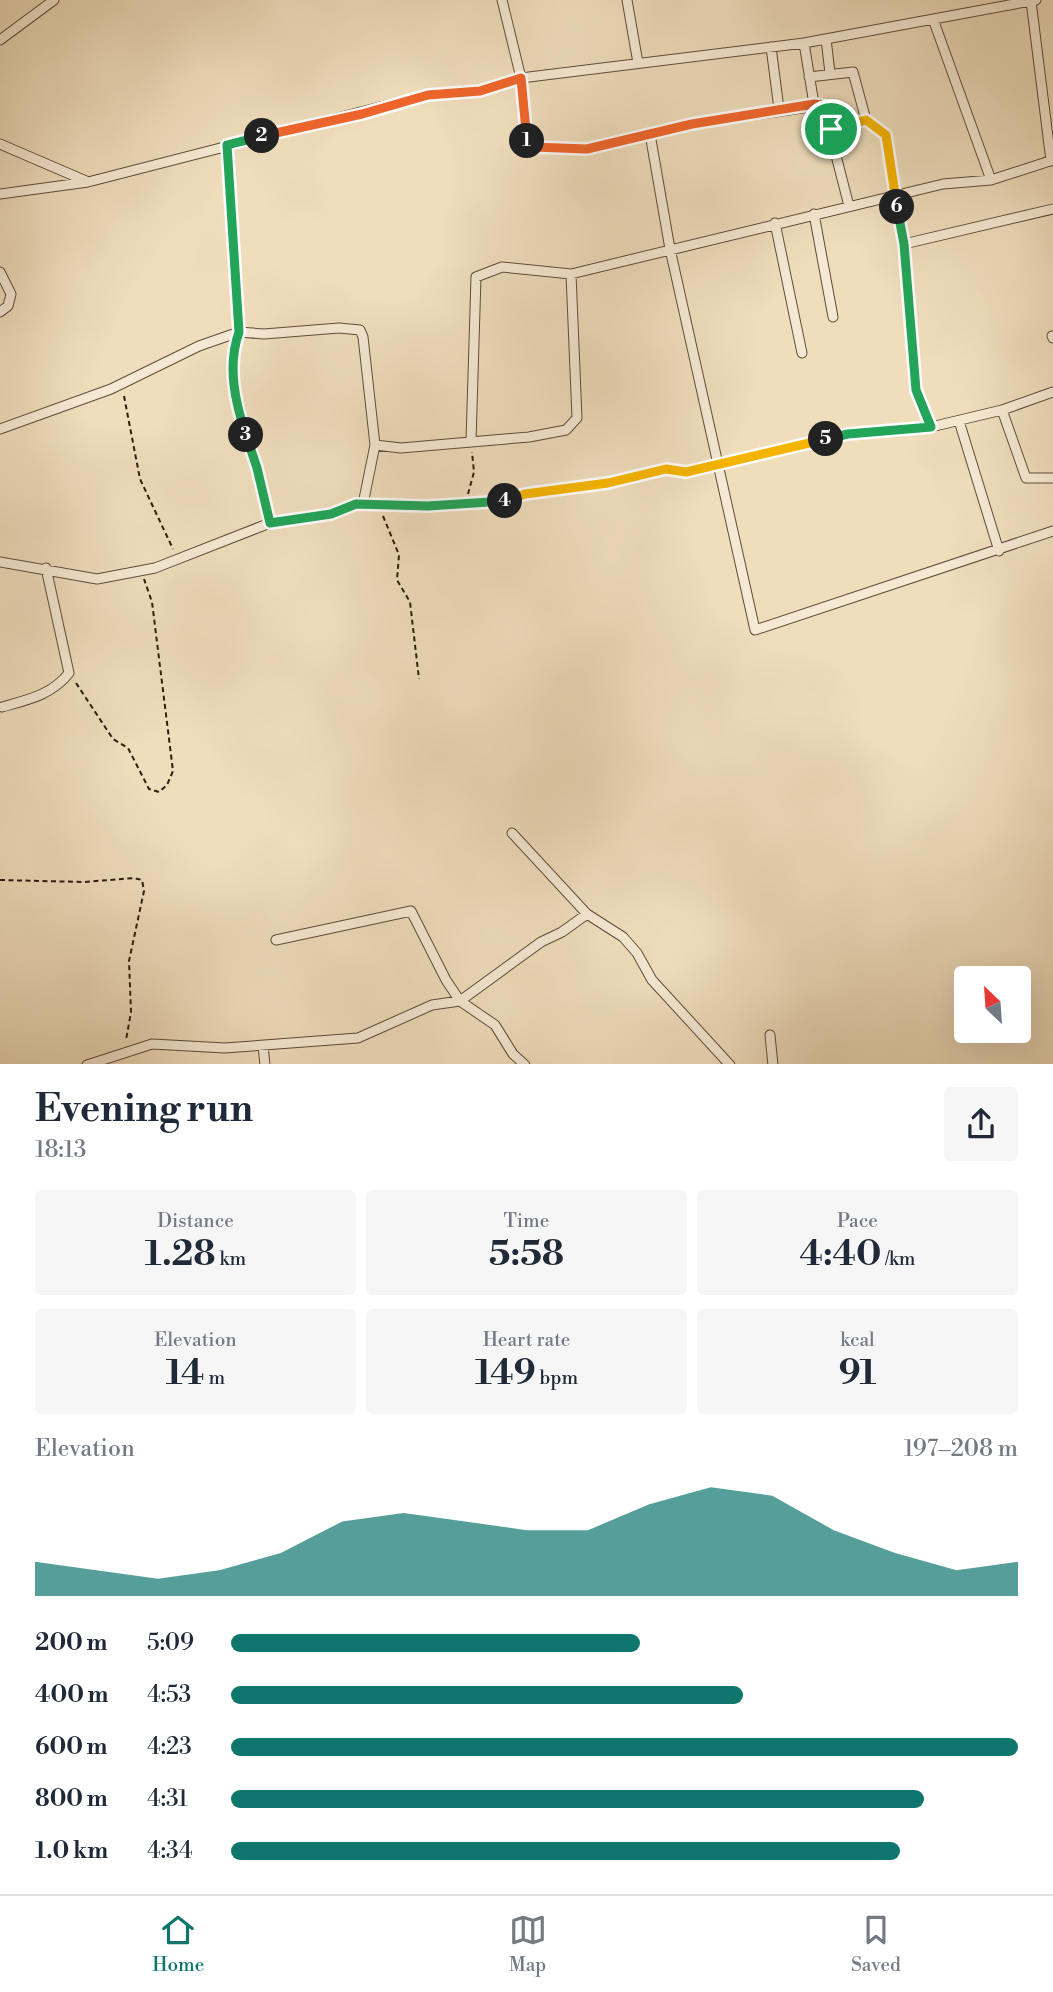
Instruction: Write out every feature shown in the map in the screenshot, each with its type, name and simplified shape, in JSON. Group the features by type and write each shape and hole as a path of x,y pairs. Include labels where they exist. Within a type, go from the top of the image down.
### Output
{"street":[{"path":"0,40 54,0"},
{"path":"502,0 521,78 527,142 533,147 587,149 779,109 823,105 849,206"},
{"path":"627,0 638,63"},
{"path":"0,194 88,182 428,95 480,91 521,78 804,43 1034,1 1052,160 990,180 943,184 571,274 502,267 476,276 471,441"},
{"path":"933,19 990,180"},
{"path":"826,39 830,73"},
{"path":"804,43 814,104"},
{"path":"771,47 779,109"},
{"path":"810,77 853,72 866,120 886,135 904,244 916,390 931,427"},
{"path":"831,129 866,120"},
{"path":"650,134 670,249 755,630 1053,531"},
{"path":"0,144 88,182"},
{"path":"227,145 239,332 233,348 238,412 257,468 270,523"},
{"path":"904,244 1053,209"},
{"path":"814,214 833,317"},
{"path":"775,223 802,353"},
{"path":"0,272 11,294 8,306 0,312"},
{"path":"375,445 401,448 529,437 566,430 577,418 571,274"},
{"path":"0,429 121,384 200,346 239,332 264,334 340,328 360,330 369,369 375,445 363,504"},
{"path":"0,562 97,579 141,571 270,523 331,514 363,504 464,505 506,501 525,494 608,483 666,469 686,472 848,434 931,427 959,421 1002,410 1053,392"},
{"path":"1002,410 1026,478 1053,478"},
{"path":"959,421 999,551"},
{"path":"2,707 38,696 59,686 69,673 46,568"},
{"path":"512,833 587,914 623,937 637,953 652,980 729,1064"},
{"path":"276,940 411,912 446,980 460,1001 495,1025 513,1054 524,1064"},
{"path":"93,1064 111,1061 124,1051 152,1044 187,1048 263,1046 358,1038 432,1005 460,1001 541,942 562,932 587,914"},
{"path":"770,1035 773,1064"},
{"path":"263,1046 265,1064"}],"path":[{"path":"121,384 140,479 178,559"},
{"path":"464,505 474,472 471,441"},
{"path":"378,504 399,555 397,580 410,602 419,679"},
{"path":"69,673 113,739 128,748 149,789 159,792 167,785 173,771 152,602 141,571"},
{"path":"0,880 142,880 144,891 130,961 131,1012 124,1051"}],"route":[{"path":"521,78 527,142 533,147 587,149 692,124 814,104 823,105 826,109 831,129 866,120 886,135 904,244 911,356 916,390 931,427 848,434 686,472 666,469 608,483 525,494 506,501 428,506 356,504 331,514 270,523 257,468 238,412 233,374 233,348 239,332 227,145 362,114 428,95 480,91 521,78"}]}
